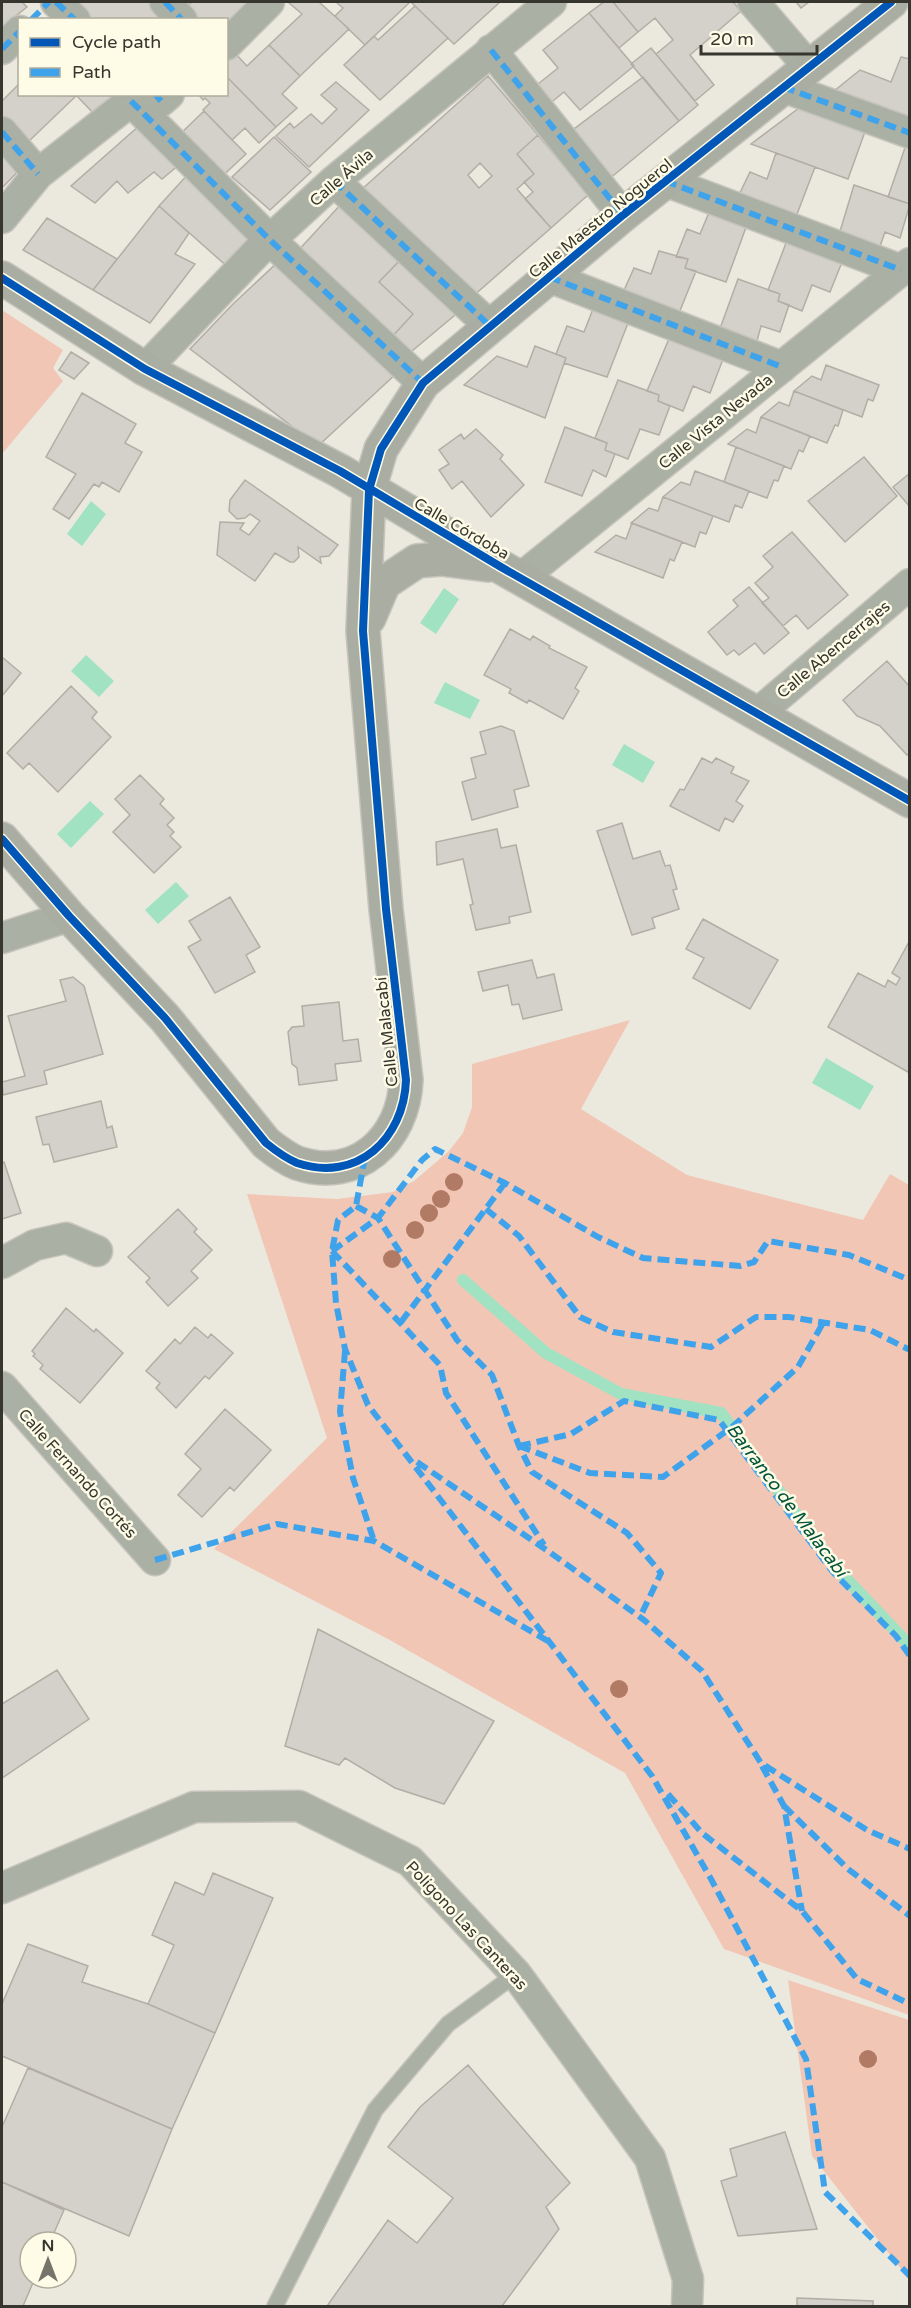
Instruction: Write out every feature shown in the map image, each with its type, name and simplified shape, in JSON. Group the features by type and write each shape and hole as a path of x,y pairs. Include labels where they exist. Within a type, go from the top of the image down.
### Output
{"street":[{"path":"33,18 49,2"},
{"path":"56,2 73,18"},
{"path":"165,2 180,18"},
{"path":"228,43 269,2"},
{"name":"Calle Ávila","path":"145,369 270,240 334,181 551,2"},
{"path":"753,2 808,66"},
{"name":"Calle Maestro Noguerol","path":"369,490 381,449 423,383 623,215 891,2"},
{"path":"2,49 18,33"},
{"path":"491,50 623,215"},
{"path":"783,87 909,133"},
{"path":"2,218 38,174 154,98 270,240 423,383"},
{"path":"2,132 38,174"},
{"path":"334,181 490,326"},
{"path":"665,181 905,266"},
{"name":"Calle Vista Nevada","path":"511,572 782,367 905,266"},
{"path":"549,276 782,367"},
{"name":"Calle Córdoba","path":"2,278 145,369 340,471 369,490 909,801"},
{"name":"Calle Malacabí","path":"2,839 69,916 165,1018 266,1143 280,1154 313,1167 348,1164 365,1157 381,1144 394,1128 403,1108 406,1080 386,909 363,630 369,490"},
{"name":"Calle Malacabí","path":"363,630 384,583 417,561 441,559 511,572"},
{"name":"Calle Abencerrajes","path":"757,714 909,584"},
{"path":"2,938 69,916"},
{"path":"2,1263 35,1245 66,1238 97,1251"},
{"name":"Calle Fernando Cortés","path":"2,1387 155,1560"},
{"name":"Polígono Las Canteras","path":"2,1888 194,1807 299,1806 410,1861 516,1974 650,2158 688,2279 687,2307"}],"lane":[{"path":"275,2307 375,2110 448,2024 516,1974"}],"shaded area":[{"path":"2,310 63,350 53,368 63,381 2,454"},
{"path":"91,501 106,514 82,546 67,534"},
{"path":"444,588 459,599 436,634 420,623"},
{"path":"86,655 114,681 99,697 71,671"},
{"path":"445,682 480,700 470,719 434,703"},
{"path":"624,744 655,762 643,783 612,765"},
{"path":"90,801 104,814 71,848 57,834"},
{"path":"176,882 189,896 158,924 145,910"},
{"path":"630,1020 581,1109 687,1175 863,1220 890,1174 909,1185 909,2015 724,1949 625,1773 388,1639 214,1549 327,1438 247,1194 337,1199 393,1192 414,1181 449,1151 463,1133 472,1107 472,1064"},
{"path":"826,1058 874,1086 860,1110 812,1083"},
{"path":"788,1980 909,2020 909,2279 812,2156"}],"building":[{"path":"2,2 22,2 27,7 2,27"},
{"path":"69,2 159,2 174,18 83,18"},
{"path":"192,2 258,2 228,29 228,18 191,18 183,9"},
{"path":"288,2 319,2 349,29 300,76 269,45 302,14"},
{"path":"336,2 410,2 365,45 335,16 343,8"},
{"path":"411,2 500,2 454,44"},
{"path":"604,2 613,2 638,32 619,48 589,13"},
{"path":"613,2 733,2 741,11 690,55 714,85 695,101 656,54 673,40 655,18 638,32"},
{"path":"796,2 809,2 801,8"},
{"path":"415,6 448,38 380,100 344,65 374,36 378,40"},
{"path":"589,13 634,66 580,110 564,92 548,105 533,88 558,68 543,50"},
{"path":"269,45 300,76 282,94 297,108 276,127 228,78 228,53 232,50 247,66"},
{"path":"651,48 698,105 679,121 631,64"},
{"path":"901,57 910,59 910,123 834,91 860,70 891,82"},
{"path":"488,76 538,135 517,154 534,174 517,189 551,228 472,297 361,190","holes":["480,163 492,176 479,188 468,175"]},
{"path":"643,77 679,121 608,180 570,132"},
{"path":"228,78 276,127 259,143 245,128 232,140 203,110 210,103 205,98 203,100 200,96 228,96"},
{"path":"336,82 369,110 309,167 276,136 290,123 294,128 311,114 322,124 337,109 321,95"},
{"path":"18,85 18,96 76,96 27,143 2,116 2,101"},
{"path":"77,96 115,96 95,115"},
{"path":"803,105 867,126 848,179 751,144"},
{"path":"204,111 246,154 216,182 175,139"},
{"path":"140,125 180,164 162,179 154,172 128,193 117,181 95,203 71,186"},
{"path":"538,135 588,195 551,228 525,199 533,192 524,182 534,174 517,154"},
{"path":"274,137 311,172 270,210 232,177"},
{"path":"2,138 27,162 2,188"},
{"path":"907,142 910,143 910,204 888,197"},
{"path":"776,153 815,167 794,222 736,201 750,172 767,179"},
{"path":"189,173 260,242 230,269 159,206"},
{"path":"854,185 910,204 900,238 885,232 878,252 838,238"},
{"path":"343,202 403,257 379,282 413,314 389,340 295,254"},
{"path":"159,206 189,233 175,254 195,264 150,323 93,290"},
{"path":"710,210 748,222 726,282 685,268 688,259 676,257 687,229 700,234"},
{"path":"47,218 117,259 93,290 23,250"},
{"path":"788,238 844,257 830,292 812,285 802,311 778,301 780,294 768,290"},
{"path":"659,251 688,259 685,268 696,271 677,318 621,297 634,268 651,274"},
{"path":"403,257 461,310 406,356 389,340 413,314 379,282"},
{"path":"279,261 398,372 318,446 190,349"},
{"path":"738,279 780,294 778,301 789,305 780,332 761,326 755,348 718,334"},
{"path":"595,304 630,318 607,377 564,363 566,358 556,354 567,326 584,332"},
{"path":"671,334 725,354 710,393 693,386 683,411 658,401 659,395 647,391"},
{"path":"535,346 566,358 545,418 464,385 497,356 527,367"},
{"path":"71,352 89,363 74,379 59,370"},
{"path":"826,365 879,385 873,401 868,399 862,417 794,391 812,376 821,380"},
{"path":"618,380 659,395 658,401 670,406 659,435 640,429 628,459 605,450 607,443 595,438"},
{"path":"794,391 843,410 838,426 835,425 827,443 761,417 779,402 789,406"},
{"path":"82,393 136,424 125,443 142,452 119,492 102,482 99,487 94,484 69,519 53,509 76,474 46,457"},
{"path":"761,417 810,436 803,452 799,450 791,469 728,444 747,429 756,433"},
{"path":"565,427 607,443 605,450 615,454 606,477 593,470 582,496 545,482"},
{"path":"476,429 503,455 500,459 524,485 491,517 462,481 452,489 439,470 449,464 439,450 461,434 464,439"},
{"path":"736,447 784,466 778,481 774,480 767,498 724,482"},
{"path":"864,457 897,496 845,542 808,501"},
{"path":"695,471 749,491 742,508 735,505 729,522 663,497 681,482 690,485"},
{"path":"910,473 910,507 893,487"},
{"path":"245,480 338,545 329,556 320,557 321,563 298,547 299,557 294,562 275,553 255,581 217,555 220,522 244,523 240,529 249,535 260,521 250,514 245,518 237,519 229,511 230,500"},
{"path":"663,497 713,516 706,534 700,532 695,547 631,523 649,508 658,511"},
{"path":"632,523 682,542 674,561 670,559 663,578 595,552 616,535 626,539"},
{"path":"792,532 848,595 808,629 796,615 783,626 762,603 769,598 755,583 773,567 763,556"},
{"path":"749,587 789,633 764,654 755,643 739,655 734,650 727,655 708,632 738,606 733,600"},
{"path":"510,629 530,640 533,636 550,646 549,648 587,667 575,688 579,691 563,719 529,700 527,703 509,693 511,689 484,675"},
{"path":"2,657 21,673 2,696"},
{"path":"887,661 910,687 910,753 907,755 880,726 857,716 843,700"},
{"path":"71,686 97,712 92,718 111,737 58,792 29,763 23,769 7,753"},
{"path":"501,726 514,731 529,786 514,790 518,807 472,820 462,782 476,778 471,758 486,754 480,732"},
{"path":"702,758 712,763 716,758 734,767 731,773 749,781 736,801 743,806 733,822 725,818 719,831 670,806 680,789 684,790"},
{"path":"140,775 164,799 160,804 174,818 167,825 174,832 170,836 181,847 154,873 113,832 130,815 115,799"},
{"path":"622,823 633,859 660,851 665,866 670,865 677,889 673,890 679,909 652,918 655,928 632,935 597,831"},
{"path":"497,829 501,848 516,845 531,912 509,917 510,923 476,930 463,859 437,865 436,842"},
{"path":"230,897 260,947 246,955 255,972 215,993 188,947 201,940 189,921"},
{"path":"703,919 778,960 750,1009 693,978 704,958 686,949"},
{"path":"910,940 910,1070 908,1072 828,1027 858,973 885,987 888,980 896,985 900,978 892,973"},
{"path":"532,960 537,978 554,974 562,1010 523,1019 519,1004 512,1005 508,985 483,991 478,972"},
{"path":"73,977 84,986 103,1054 44,1071 47,1084 3,1095 2,1082 25,1076 8,1016 66,1001 60,980"},
{"path":"339,1002 343,1041 358,1039 361,1061 335,1064 337,1080 299,1085 297,1068 292,1064 288,1032 292,1027 304,1026 302,1006"},
{"path":"101,1101 107,1128 112,1126 117,1147 54,1162 49,1144 43,1145 36,1117"},
{"path":"4,1162 21,1213 2,1219 2,1163"},
{"path":"178,1209 197,1229 194,1232 212,1250 191,1271 198,1278 168,1306 146,1282 150,1278 128,1257"},
{"path":"66,1308 94,1332 96,1329 123,1353 80,1403 40,1369 43,1365 33,1356 35,1354 32,1351"},
{"path":"195,1327 208,1338 211,1334 233,1353 209,1379 205,1376 176,1408 156,1388 160,1383 146,1371 175,1339 180,1344"},
{"path":"225,1409 271,1450 234,1491 230,1487 202,1517 178,1495 201,1469 185,1454"},
{"path":"318,1629 494,1721 444,1804 395,1788 345,1758 339,1765 285,1746"},
{"path":"57,1670 89,1719 2,1778 2,1704"},
{"path":"213,1873 273,1898 215,2033 148,2004 174,1945 152,1935 175,1882 204,1895"},
{"path":"28,1944 88,1966 82,1982 148,2004 215,2033 172,2129 2,2056 2,2004"},
{"path":"468,2065 570,2183 546,2207 559,2229 502,2306 327,2306 388,2220 417,2243 453,2198 388,2147 420,2107"},
{"path":"28,2068 172,2129 129,2236 2,2182 2,2127"},
{"path":"785,2132 817,2229 738,2236 721,2181 737,2176 730,2149"},
{"path":"2,2182 64,2210 55,2230 18,2230 18,2290 30,2290 23,2306 2,2306"},
{"path":"797,2298 873,2301 873,2306 797,2306"}],"waterway":[{"name":"Barranco de Malacabí","path":"463,1280 546,1353 621,1394 721,1413 836,1568 910,1646"}],"marked path":[{"path":"33,18 49,2"},
{"path":"56,2 73,18"},
{"path":"165,2 180,18"},
{"path":"2,49 18,33"},
{"path":"491,50 623,215"},
{"path":"783,87 910,133"},
{"path":"157,96 161,101"},
{"path":"131,101 270,240 423,383"},
{"path":"2,132 38,174"},
{"path":"334,181 490,326"},
{"path":"665,181 901,270"},
{"path":"549,277 782,367"},
{"path":"332,1251 378,1218 422,1160 435,1149 505,1183 598,1237 643,1258 740,1266 754,1262 768,1241 849,1255 910,1280"},
{"path":"365,1157 356,1206 338,1220 332,1251 336,1303 345,1349 368,1405 652,1776 711,1879 806,2059 825,2192 910,2276"},
{"path":"401,1322 505,1183"},
{"path":"356,1206 378,1218 457,1340 492,1375 519,1446 532,1472 627,1533 661,1573 640,1617"},
{"path":"486,1209 519,1236 580,1317 613,1332 711,1347 756,1317 789,1317 870,1330 910,1350"},
{"path":"332,1251 440,1365 446,1393 544,1545"},
{"path":"519,1446 590,1473 663,1477 732,1427 798,1367 823,1323"},
{"path":"345,1351 340,1412 353,1478 374,1541"},
{"path":"519,1446 571,1434 624,1401 719,1420 832,1571 896,1636 910,1656"},
{"path":"417,1462 644,1620 702,1671 761,1763 867,1830 910,1849"},
{"path":"155,1560 277,1524 374,1541 548,1641"},
{"path":"762,1766 784,1806 802,1911"},
{"path":"668,1794 702,1833 802,1911 857,1979 910,2004"},
{"path":"784,1806 848,1869 910,1916"}],"cycle path":[{"path":"2,839 69,916 165,1018 266,1143 297,1163 319,1168 339,1167 357,1161 373,1151 397,1121 406,1080 386,909 363,631 369,490 381,449 423,383 623,215 891,2"},
{"path":"2,278 145,369 340,471 501,567 910,801"}]}
